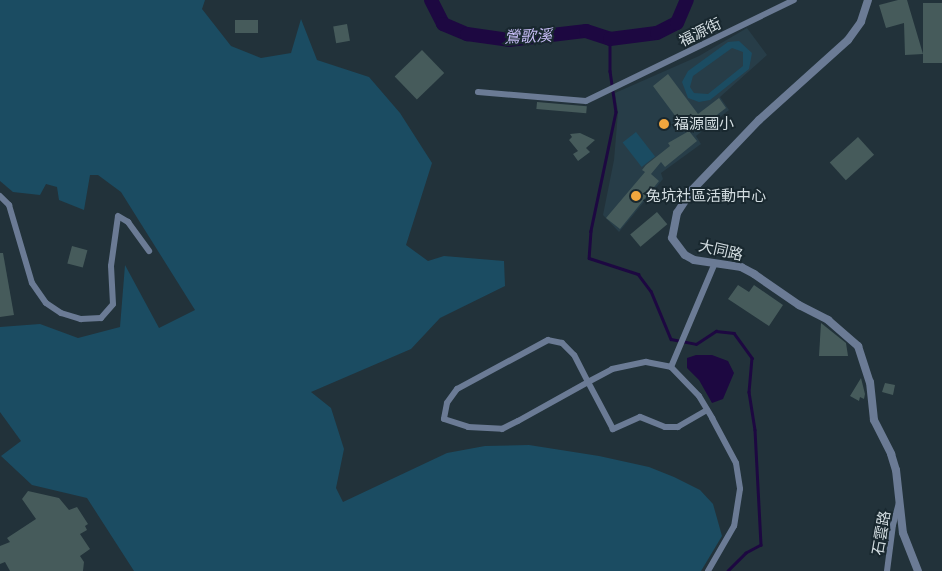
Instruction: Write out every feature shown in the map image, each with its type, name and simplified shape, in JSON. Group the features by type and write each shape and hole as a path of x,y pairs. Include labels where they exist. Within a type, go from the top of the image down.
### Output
{"street":[{"name":"福源街","path":"478,92 586,101 794,0"},
{"name":"大同路","path":"868,0 862,22 848,40 759,120 683,202 672,226 672,238 685,255 714,265 741,267 754,274 799,305 828,320 858,346 870,382 874,420 892,454 900,499 903,533 918,571"},
{"path":"0,196 9,205 32,282 46,302 61,313 81,319 101,318 113,304 111,266 118,216 128,222 149,251"},
{"path":"671,367 714,265"},
{"path":"707,410 678,427 665,428 640,417 613,429 588,382 568,348 556,340 543,342 457,389 447,403 444,419 468,427 502,429 588,382 630,364 646,362 671,367 707,410 736,463 740,489 734,526 708,571"},
{"name":"石雲路","path":"887,571 892,524 900,499"}],"shaded area":[{"path":"0,0 205,0 202,9 231,46 261,58 291,53 301,19 317,60 369,77 400,113 432,163 406,245 428,261 444,256 504,261 505,286 440,318 411,349 311,392 331,408 344,449 336,488 343,502 447,453 485,446 529,445 599,456 649,467 674,477 700,490 713,504 722,536 701,571 134,571 87,498 32,485 1,456 21,441 0,412 0,327 40,324 78,338 120,327 125,265 159,328 195,310 121,192 98,175 90,175 84,210 59,200 57,187 46,184 40,195 13,192 0,181"},
{"name":"福源國小","path":"747,28 767,55 720,97 729,110 696,136 701,144 661,173 663,179 619,232 603,215 614,160 618,112 615,93 699,56"},
{"path":"739,41 752,53 749,69 710,100 699,102 688,98 682,82 688,71 728,42","holes":["732,48 743,52 743,66 708,94 694,93 690,87 693,76"]},
{"path":"636,132 655,156 642,167 623,142"},
{"path":"696,355 712,355 728,361 734,373 723,399 712,403 699,380 687,368 687,358"}],"building":[{"path":"898,0 907,0 923,54 905,55 904,23 886,28 879,5"},
{"path":"923,3 942,3 942,63 923,63"},
{"path":"235,20 258,20 258,33 235,33"},
{"path":"347,24 350,41 336,43 333,26"},
{"path":"422,50 444,73 417,99 395,76"},
{"path":"668,74 698,114 719,98 726,108 705,124 699,124 694,117 688,122 679,121 653,86"},
{"path":"537,102 587,106 586,113 536,109"},
{"name":"兔坑社區活動中心","path":"689,131 697,141 665,167 661,162 651,174 659,181 620,229 606,218 645,172 642,170 646,165 670,146 668,143"},
{"path":"580,133 595,140 586,148 590,152 578,161 573,154 578,151 569,140 572,137 570,134"},
{"path":"858,137 874,155 846,180 830,162"},
{"path":"657,212 667,224 640,247 630,234"},
{"path":"72,246 87,250 83,268 67,263"},
{"path":"0,253 3,253 14,315 0,317"},
{"path":"738,285 749,292 754,285 783,305 769,326 728,299"},
{"path":"821,323 846,343 848,356 819,356"},
{"path":"861,378 865,394 864,399 860,397 859,401 850,396"},
{"path":"885,383 895,385 893,395 882,392"},
{"path":"28,491 59,498 69,510 77,507 88,524 85,526 87,530 80,534 90,549 80,556 84,562 83,571 10,571 5,562 0,564 0,546 10,542 7,538 36,519 22,499"}],"waterway":[{"name":"鶯歌溪","path":"431,0 443,24 467,34 509,40 586,31 610,39 657,33 677,23 687,0"},
{"path":"610,39 610,71 616,112 591,231 589,258 638,274 651,291 671,339 696,344 716,331 734,333 752,358 749,392 755,430 761,545 746,553 728,571"}],"place":[{"name":"福源國小","path":"664,124"},
{"name":"兔坑社區活動中心","path":"636,196"}]}
